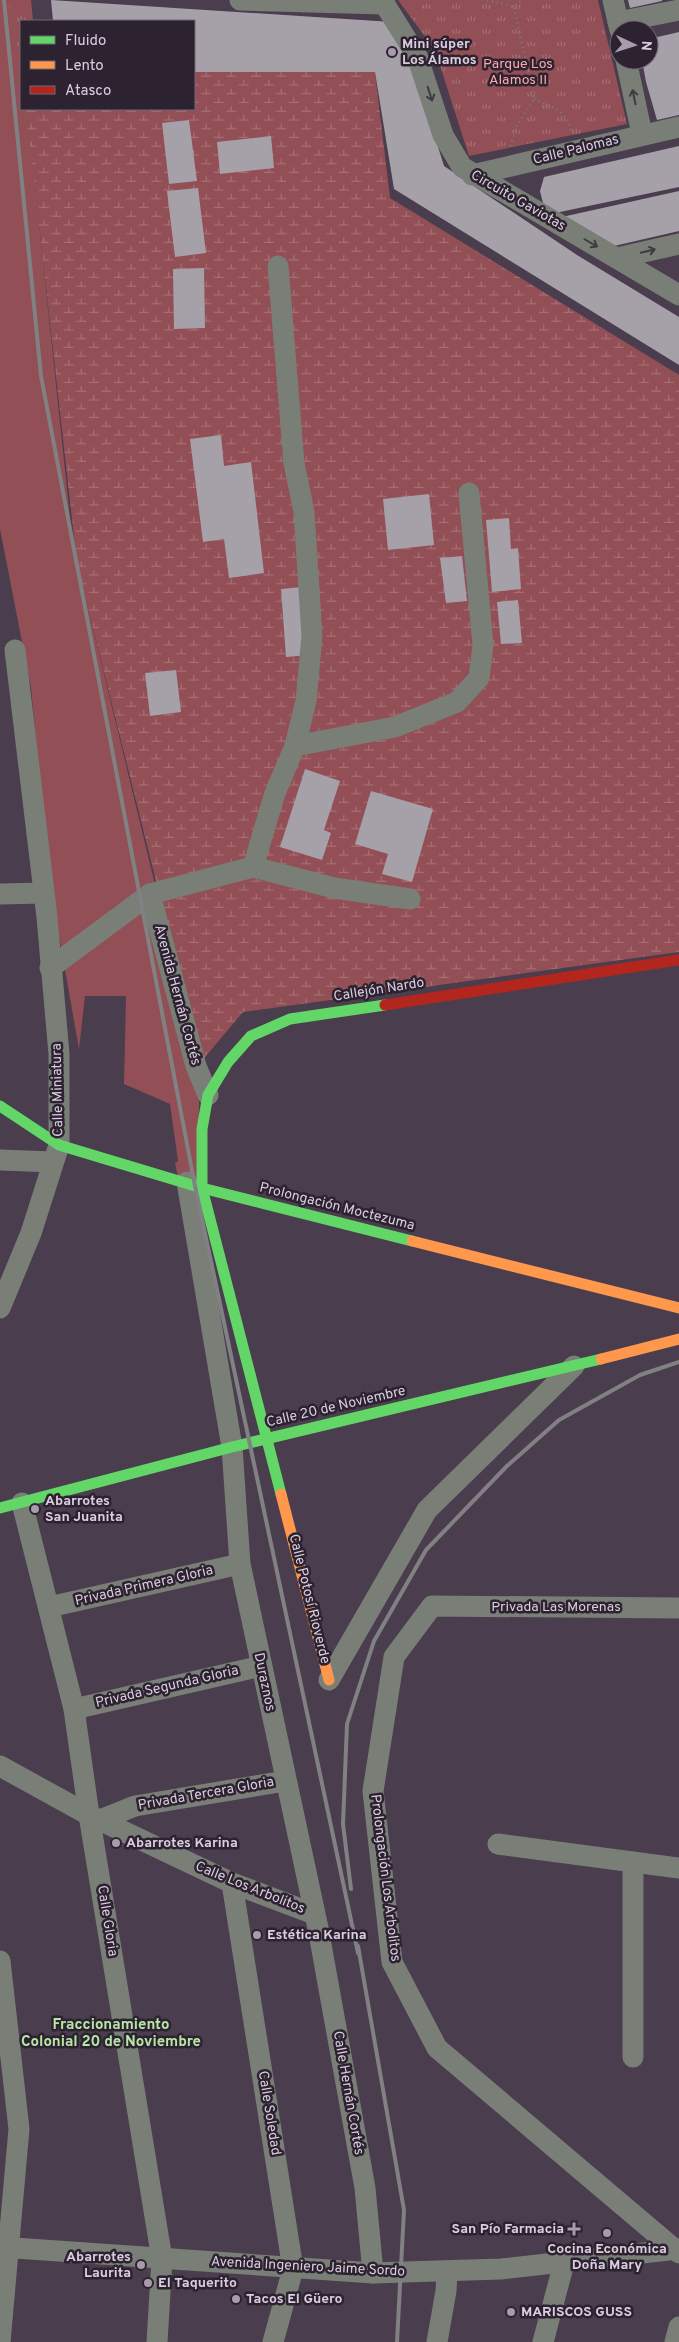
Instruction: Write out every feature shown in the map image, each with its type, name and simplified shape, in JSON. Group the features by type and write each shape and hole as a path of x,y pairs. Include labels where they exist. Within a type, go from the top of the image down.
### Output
{"street":[{"path":"613,0 618,20"},
{"path":"252,1 383,2"},
{"name":"Circuito Gaviotas","path":"383,2 417,56 443,135 462,168 679,295"},
{"path":"642,20 679,10"},
{"path":"628,70 642,134"},
{"name":"Calle Palomas","path":"472,175 642,134 679,127"},
{"path":"617,258 679,244"},
{"path":"252,867 275,793 295,746 306,701 312,636 304,512 294,463 278,266"},
{"path":"295,746 395,726 457,702 479,678 483,644 469,493"},
{"name":"Calle Miniatura","path":"0,1308 7,1279 31,1233 56,1154 59,1054 47,917 42,893 15,650"},
{"path":"50,968 150,894 252,867 334,888 410,899"},
{"path":"0,894 42,893"},
{"name":"Avenida Hernán Cortés","path":"150,894 196,1066 208,1096"},
{"name":"Callejón Nardo","path":"194,1185 208,1096 228,1062 251,1036 290,1019 679,960"},
{"name":"Prolongación Moctezuma","path":"0,1106 56,1154 194,1185 679,1308"},
{"path":"0,1160 56,1154"},
{"path":"194,1185 232,1447"},
{"name":"Calle Potosí Rioverde","path":"194,1185 268,1438 329,1680"},
{"name":"Calle 20 de Noviembre","path":"0,1508 268,1438 574,1366 679,1339"},
{"name":"Calle Potosí Rioverde","path":"329,1680 427,1510 574,1366"},
{"name":"Duraznos","path":"232,1447 240,1564 314,1914"},
{"name":"Calle Gloria","path":"22,1503 74,1709 94,1817 162,2259 157,2342"},
{"name":"Privada Primera Gloria","path":"49,1607 240,1564"},
{"name":"Privada Las Morenas","path":"432,1606 679,1608"},
{"name":"Prolongación Los Arbolitos","path":"432,1606 394,1657 373,1792 392,1962 437,2048 678,2250"},
{"name":"Privada Segunda Gloria","path":"74,1709 261,1666"},
{"name":"Calle Los Arbolitos","path":"0,1766 94,1817 232,1883 314,1914"},
{"name":"Privada Tercera Gloria","path":"94,1817 136,1806 285,1781"},
{"path":"498,1844 679,1868"},
{"path":"633,1862 633,2057"},
{"name":"Calle Soledad","path":"232,1883 294,2269 273,2342"},
{"name":"Calle Hernán Cortés","path":"314,1914 365,2188 372,2273"},
{"path":"0,1961 19,2129 4,2247 0,2342"},
{"name":"Avenida Ingeniero Jaime Sordo","path":"4,2247 294,2269 372,2273 447,2271 564,2263 678,2250"},
{"path":"543,2342 564,2263"},
{"path":"437,2342 446,2291 447,2271"},
{"path":"675,2342 679,2327"}],"path":[{"path":"487,0 514,7"},
{"path":"514,7 522,0"},
{"path":"514,7 534,99 517,126 511,147 520,145"},
{"path":"534,99 555,108 567,117 573,135 564,137"}],"green space":[{"path":"0,0 15,0 20,48 20,110 27,110 73,546 158,897 199,1053 199,1179 178,1177 175,1163 178,1161 170,1104 124,1084 126,996 85,996 79,1049 50,885 31,688 0,529"},
{"path":"9,0 31,0 33,20 20,20 20,54 13,50"},
{"name":"Parque Los Alamos II","path":"398,0 598,0 609,47 609,70 614,70 627,124 469,156 435,50"},
{"path":"195,72 375,72 390,198 679,375 679,952 243,1012 201,1062 77,564 26,110 195,110"}],"building":[{"path":"51,0 392,22 416,76 444,166 577,255 679,317 679,365 394,189 375,72 195,72 195,20 53,20"},
{"path":"628,0 662,0 662,1 630,8"},
{"path":"679,32 679,115 657,120 644,70 659,70 659,37"},
{"path":"189,120 197,181 169,184 162,123"},
{"path":"271,136 274,168 220,174 217,142"},
{"path":"679,146 679,187 555,213 543,203 540,191 544,177"},
{"path":"198,188 206,253 175,257 167,191"},
{"path":"679,191 679,231 614,246 562,217"},
{"path":"204,268 205,328 174,329 173,269"},
{"path":"221,435 224,466 251,462 264,573 229,578 224,539 203,542 190,439"},
{"path":"429,494 434,545 388,550 383,499"},
{"path":"509,518 511,549 518,548 521,589 492,592 486,520"},
{"path":"462,556 467,601 446,603 440,558"},
{"path":"302,587 308,655 286,657 281,589"},
{"path":"518,600 522,643 501,644 497,602"},
{"path":"176,670 181,712 150,716 145,673"},
{"path":"305,769 340,781 324,830 331,833 322,860 280,847"},
{"path":"371,791 433,809 412,882 382,874 388,854 355,844"}],"railway":[{"path":"4,0 41,376 195,1186 358,1953"},
{"path":"351,1889 343,1824 347,1724 374,1641 426,1550 507,1466 559,1420 640,1375 679,1362"},
{"path":"358,1946 404,2210 397,2342"}],"traffic: fast":[{"path":"281,1494 202,1188 202,1129 208,1095 228,1062 251,1036 290,1019 385,1005"},
{"path":"0,1106 59,1145 202,1188 412,1241"},
{"path":"0,1508 232,1447 601,1359"}],"traffic: slow":[{"path":"412,1241 679,1308"},
{"path":"601,1359 679,1339"},
{"path":"281,1494 329,1680"}],"traffic: jam":[{"path":"385,1005 679,960"}],"place":[{"name":"Mini súper Los Álamos","path":"392,52"},
{"name":"Abarrotes San Juanita","path":"35,1509"},
{"name":"Abarrotes Karina","path":"116,1843"},
{"name":"Estética Karina","path":"257,1935"},
{"name":"San Pío Farmacia","path":"574,2229"},
{"name":"Cocina Económica Doña Mary","path":"607,2233"},
{"name":"Abarrotes Laurita","path":"141,2265"},
{"name":"El Taquerito","path":"148,2283"},
{"name":"Tacos El Güero","path":"236,2299"},
{"name":"MARISCOS GUSS","path":"511,2312"}],"district":[{"name":"Fraccionamiento Colonial 20 de Noviembre","path":"111,2034"}]}
